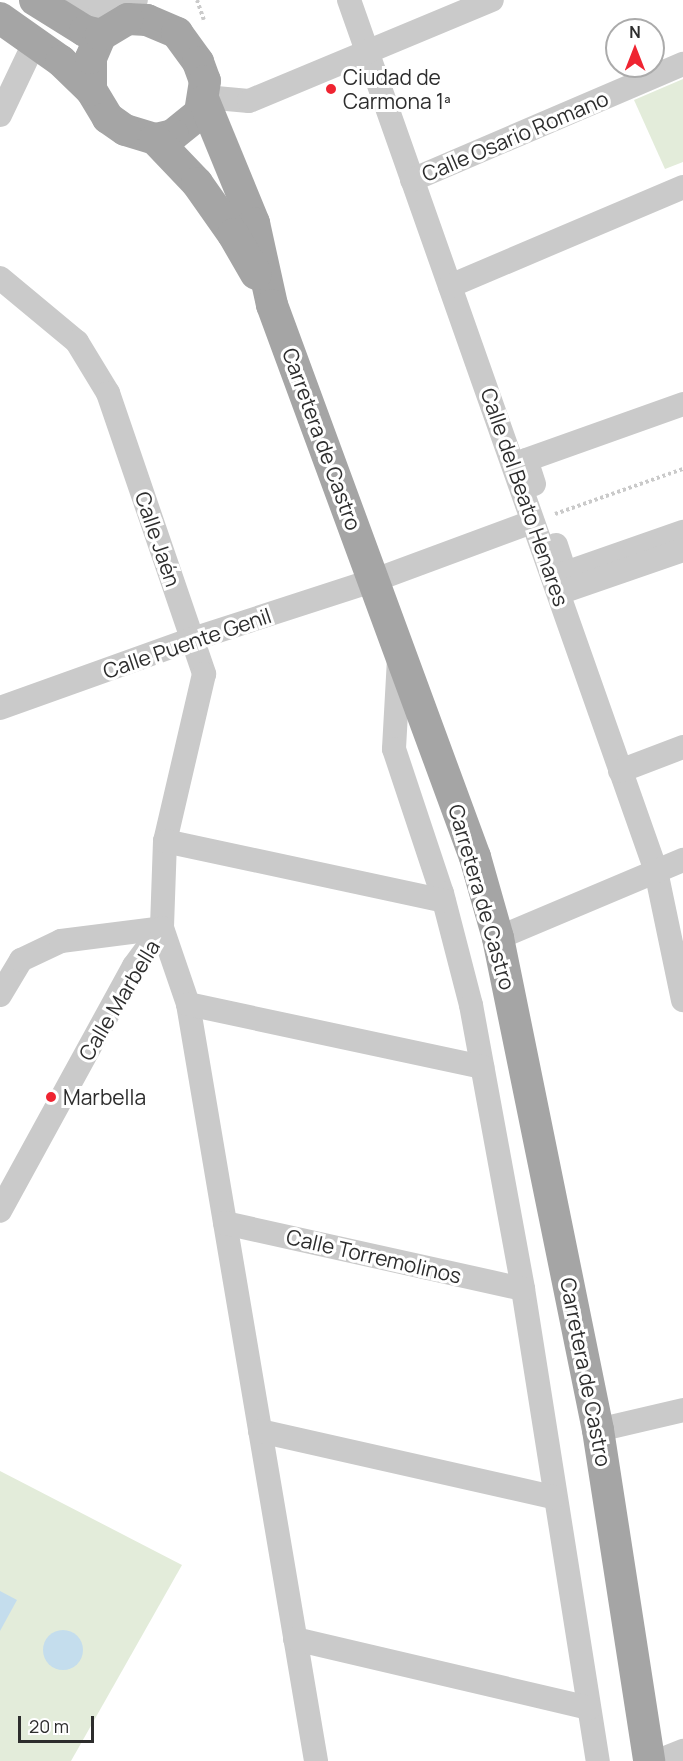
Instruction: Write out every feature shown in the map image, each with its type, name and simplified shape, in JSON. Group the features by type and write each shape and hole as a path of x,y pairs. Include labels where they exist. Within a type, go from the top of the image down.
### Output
{"main road":[{"path":"35,0 85,31 101,35"},
{"path":"0,18 62,61 91,90 108,118 124,130 155,138 173,135 190,125 200,113 205,81 188,45 146,7 101,35 91,58 91,90"},
{"name":"Carretera de Castro","path":"204,99 254,223 272,304 475,857 498,938 598,1430 649,1761"},
{"path":"155,138 197,183 227,225 272,304"}],"street":[{"path":"78,0 100,10 146,7"},
{"name":"Calle del Beato Henares","path":"349,0 366,54 450,286 539,520 559,593 656,871 681,973 683,1000"},
{"path":"204,99 249,101 492,0"},
{"path":"0,115 28,56"},
{"name":"Calle Osario Romano","path":"412,180 683,64"},
{"path":"450,286 683,187"},
{"name":"Calle Jaén","path":"0,278 77,342 108,393 204,674 165,842"},
{"path":"512,453 683,390"},
{"path":"683,404 526,460 539,520 566,573 683,532"},
{"name":"Calle Puente Genil","path":"0,708 193,639 375,580 539,520"},
{"path":"559,593 683,550"},
{"path":"399,648 394,749 444,901 471,1005 523,1289 554,1497 598,1761"},
{"path":"620,771 683,747"},
{"path":"165,842 444,901"},
{"name":"Calle Marbella","path":"0,1211 134,966 162,928 165,842"},
{"path":"498,938 683,860"},
{"path":"0,995 21,960 62,941 162,928 188,1004 316,1761"},
{"path":"188,1004 482,1067"},
{"name":"Calle Torremolinos","path":"225,1223 523,1289"},
{"path":"598,1430 683,1410"},
{"path":"260,1431 554,1497"},
{"path":"295,1639 589,1708"},
{"path":"658,1761 683,1752"}],"path":[{"path":"539,520 683,469"}],"green space":[{"path":"683,79 683,162 665,169 634,100"},
{"path":"0,1471 182,1565 71,1761 0,1761"}],"water":[{"path":"0,1591 17,1600 0,1631"},
{"path":"63,1630 77,1636 83,1650 77,1664 63,1670 49,1664 43,1650 49,1636"}],"place":[{"name":"Ciudad de Carmona 1ª","path":"331,89"},
{"name":"Marbella","path":"51,1097"}]}
